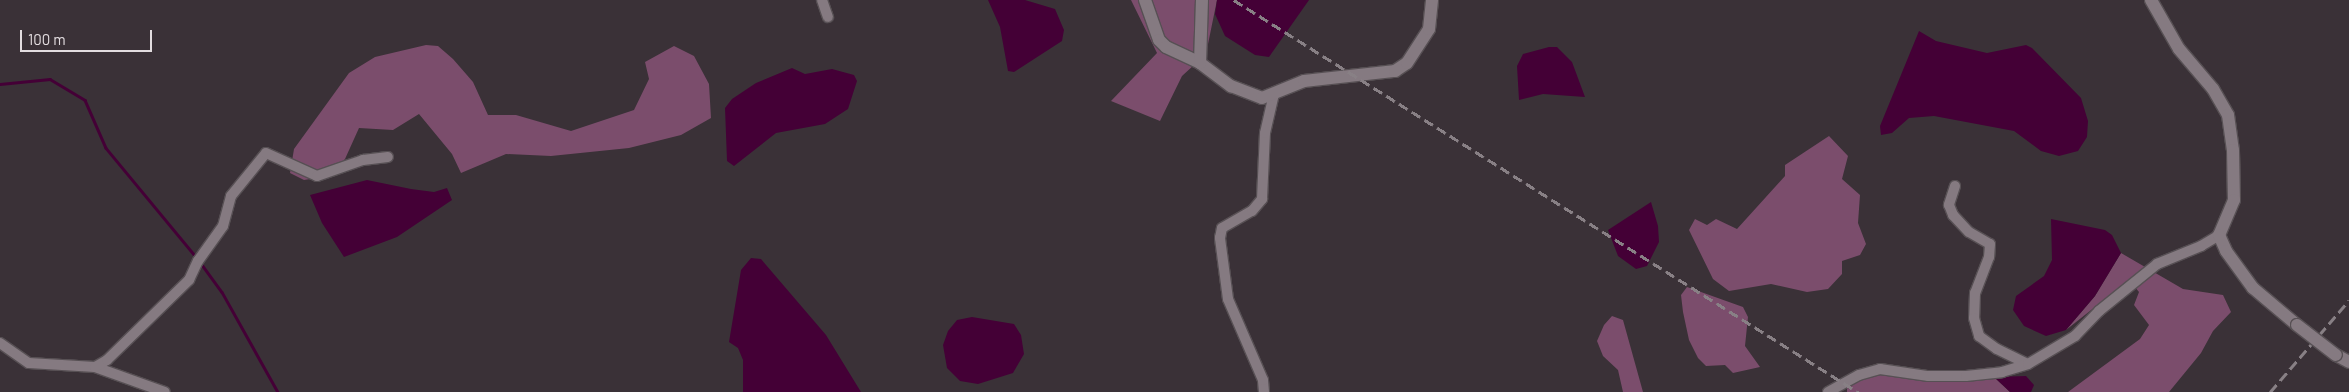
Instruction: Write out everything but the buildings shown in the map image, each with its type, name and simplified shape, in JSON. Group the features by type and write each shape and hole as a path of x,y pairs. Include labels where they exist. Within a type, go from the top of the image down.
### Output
{"street":[{"path":"822,0 828,17"},
{"path":"1145,0 1159,40 1177,55 1200,63 1231,86 1262,98 1274,95 1286,86 1304,81 1395,70 1407,63 1429,29 1432,0"},
{"path":"1200,63 1202,0"},
{"path":"1828,392 1852,378 1880,369 1928,376 1966,376 2002,372 2028,364 2075,336 2099,311 2157,264 2201,246 2219,235 2234,200 2233,150 2228,115 2213,89 2179,49 2151,0"},
{"path":"1264,392 1263,380 1228,299 1220,238 1222,228 1252,211 1262,199 1265,133 1274,95"},
{"path":"95,366 107,360 152,319 189,280 200,258 223,226 230,196 266,154 316,176 363,160 388,156"},
{"path":"1955,186 1949,205 1953,215 1969,232 1990,244 1989,257 1975,293 1974,318 1979,336 1997,349 2028,364"},
{"path":"2219,235 2235,267 2253,288 2336,355 2349,362"},
{"path":"0,344 35,365 50,362 95,366 165,392"}],"shaded area":[{"path":"988,0 1025,0 1055,9 1064,30 1062,41 1014,72 1008,71 1000,27"},
{"path":"1131,0 1217,0 1206,54 1182,76 1160,121 1111,101 1157,53"},
{"path":"1217,0 1309,0 1269,57 1255,55 1225,36 1215,14"},
{"path":"1919,31 1936,41 1987,53 2026,45 2032,48 2081,98 2088,121 2087,137 2078,151 2059,156 2041,151 2014,131 1934,116 1909,118 1892,133 1881,135 1880,126"},
{"path":"426,45 438,46 453,59 473,82 488,115 516,115 571,131 634,110 649,79 645,62 674,46 694,56 709,84 711,118 681,135 629,148 551,156 506,154 461,173 452,154 419,114 393,130 359,128 345,159 330,176 304,180 290,173 294,149 349,73 375,57"},
{"path":"1549,47 1557,47 1572,62 1585,97 1543,94 1519,100 1517,66 1523,54"},
{"path":"792,68 805,74 832,69 854,75 857,81 848,109 825,124 776,133 734,166 727,161 725,108 732,99 756,83"},
{"path":"1829,136 1848,156 1842,179 1860,195 1858,223 1866,244 1860,255 1842,261 1842,274 1828,289 1807,292 1771,284 1729,291 1713,279 1689,230 1695,219 1707,225 1716,219 1737,229 1785,176 1785,165"},
{"path":"367,180 434,192 447,188 452,200 397,237 344,257 322,223 310,195"},
{"path":"1651,202 1658,226 1659,242 1647,266 1636,269 1618,256 1608,230"},
{"path":"2051,219 2105,230 2112,235 2121,253 2095,296 2066,330 2046,336 2024,326 2013,310 2016,296 2044,276 2052,260"},
{"path":"2121,253 2183,289 2223,295 2231,312 2213,331 2201,353 2169,392 2068,392 2140,339 2149,325 2134,305 2139,292 2129,280 2066,330 2095,296"},
{"path":"751,258 761,259 826,335 861,392 743,392 743,360 738,348 729,342 741,270"},
{"path":"1687,287 1743,307 1748,317 1745,346 1760,367 1733,373 1725,365 1706,366 1698,358 1689,340 1683,312 1681,295"},
{"path":"1612,316 1623,320 1643,392 1623,392 1618,370 1603,356 1597,341 1604,325"},
{"path":"972,317 1014,324 1021,335 1024,354 1013,373 978,384 960,381 947,368 943,345 948,331 957,320"},
{"path":"1880,375 1927,380 1994,377 2010,392 1847,392 1847,387 1858,380"},
{"path":"2026,376 2034,385 2031,392 2010,392 1994,377"}],"waterway":[{"path":"0,84 50,79 85,100 106,148 197,258"},
{"path":"200,262 222,292 278,392"}],"railway":[{"path":"1234,0 1858,392"},
{"path":"2270,392 2349,300"}]}
